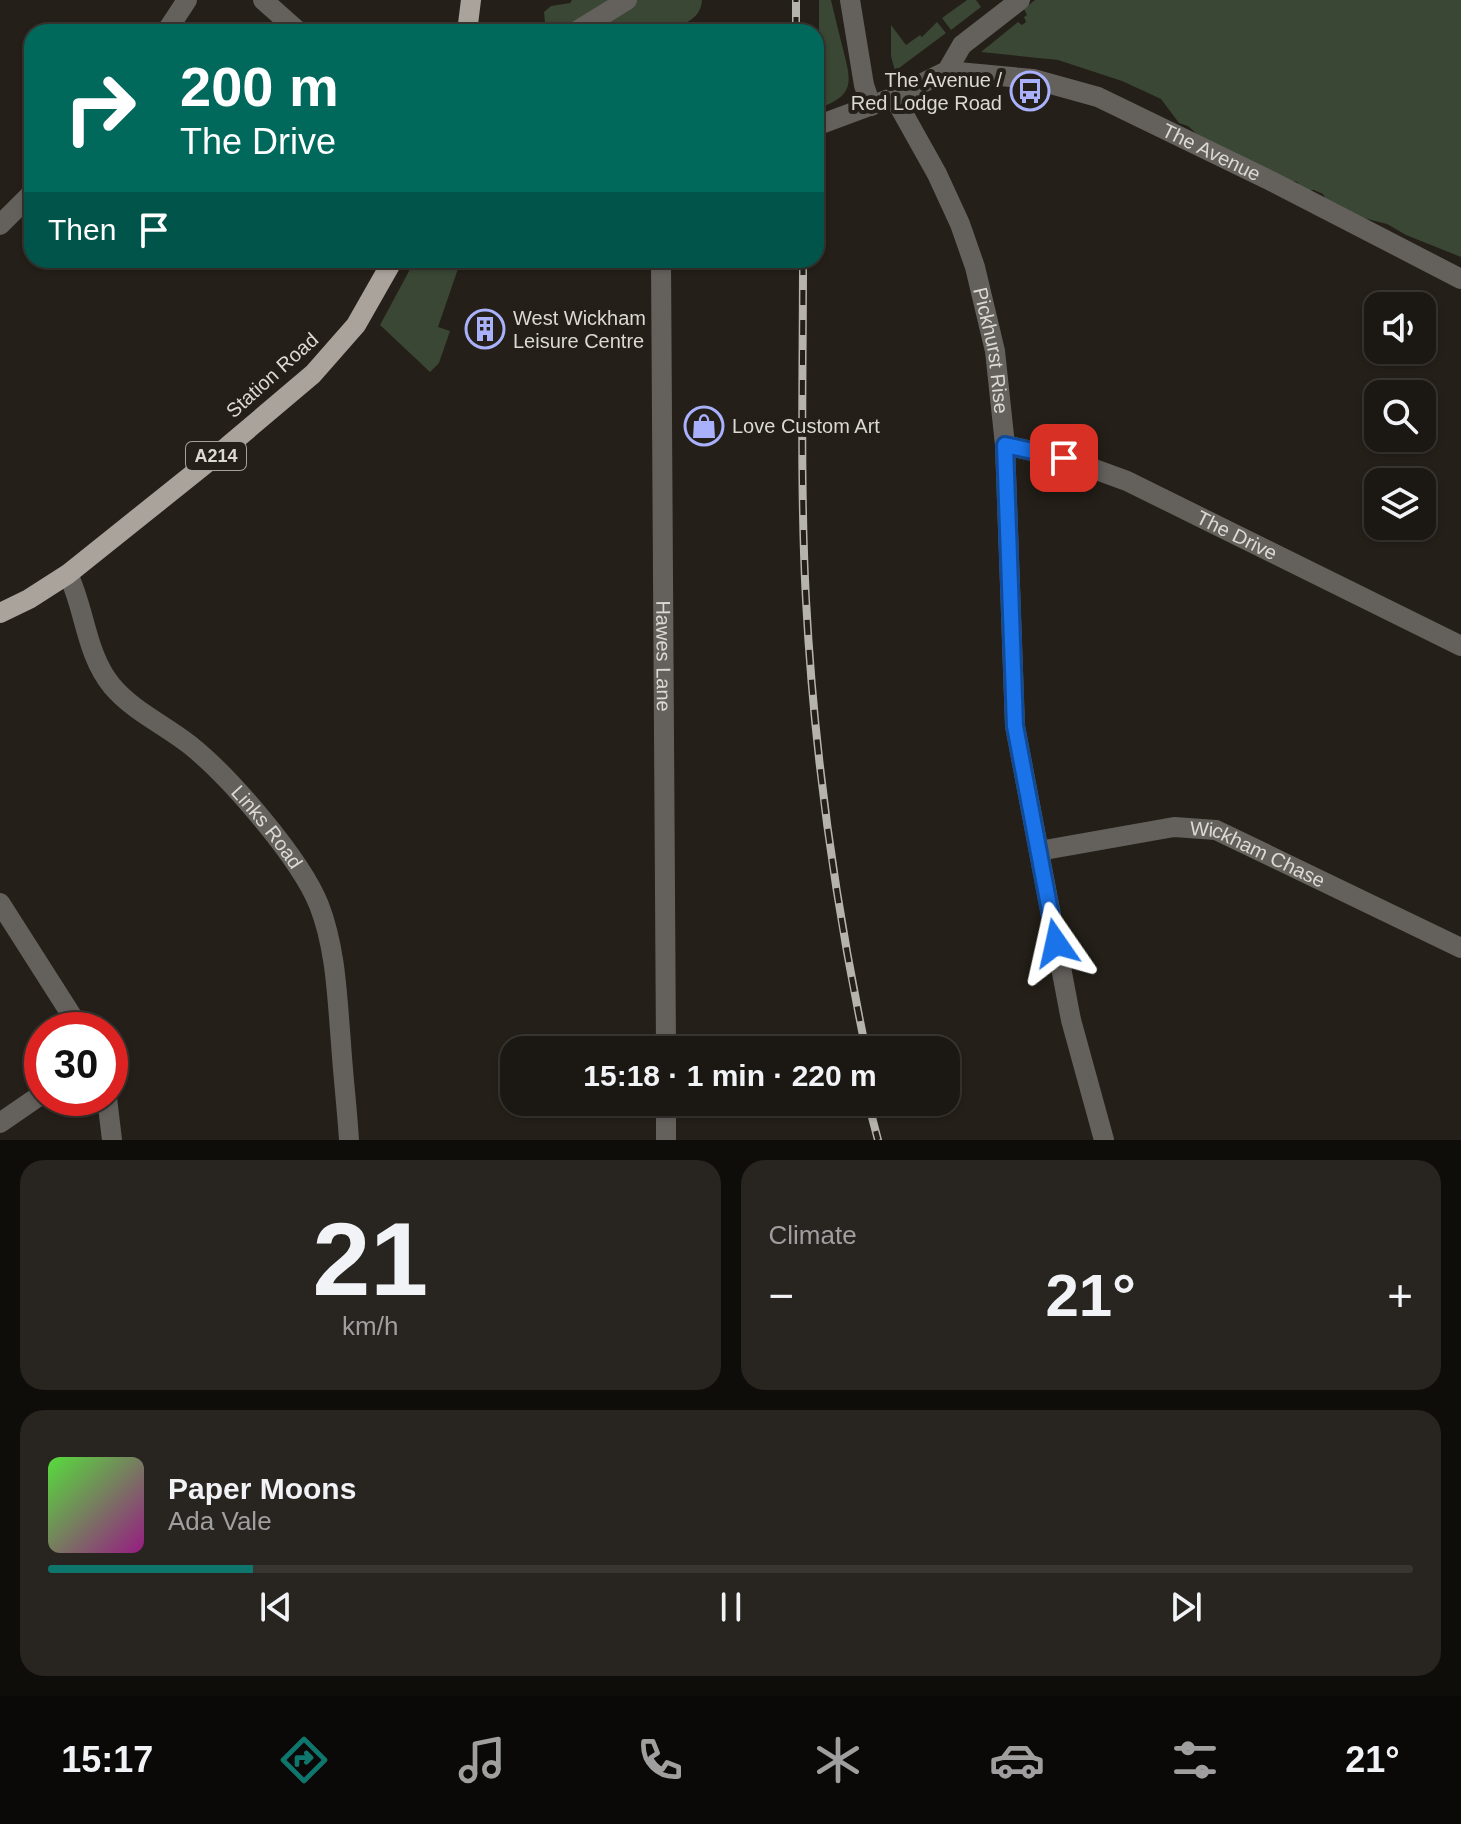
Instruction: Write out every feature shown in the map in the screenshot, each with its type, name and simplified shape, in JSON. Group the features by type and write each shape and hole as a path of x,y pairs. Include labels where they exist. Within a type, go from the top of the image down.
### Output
{"main road":[{"path":"468,24 471,0"},
{"name":"Station Road","path":"0,613 68,574 315,372 356,325 388,268"}],"street":[{"path":"171,24 187,0"},
{"path":"263,0 290,24"},
{"path":"588,24 627,0"},
{"path":"850,0 864,85 871,106"},
{"path":"825,123 894,97 947,71 962,45 1020,0"},
{"name":"The Avenue","path":"947,71 1033,79 1098,97 1271,181 1461,279"},
{"name":"Pickhurst Rise","path":"894,97 937,174 968,246 995,351 1005,445 1015,726 1071,1020 1104,1140"},
{"path":"0,225 24,201"},
{"name":"Hawes Lane","path":"661,268 666,1036"},
{"name":"The Drive","path":"1005,445 1064,458 1127,481 1461,646"},
{"name":"Links Road","path":"68,574 94,653 108,681 121,695 186,742 218,771 296,864 313,892 324,920 335,969 349,1140"},
{"name":"Wickham Chase","path":"1039,851 1174,827 1216,830 1461,948"},
{"path":"0,903 70,1012"},
{"path":"0,1123 24,1106"},
{"path":"109,1116 112,1140"},
{"path":"666,1116 666,1140"}],"green space":[{"path":"572,0 702,0 698,14 683,24 608,24 596,12 576,24 545,23 544,12 551,6"},
{"path":"819,0 831,0 849,78 845,92 824,106 824,24 819,24"},
{"path":"967,0 976,0 981,7 951,30 942,18"},
{"path":"1035,0 1461,0 1461,257 1387,224 1356,216 1327,202 1323,194 1304,190 1297,182 1277,177 1200,137 1188,126 1179,123 1161,99 1122,81 1058,60 981,52 1018,22 1022,25 1026,22 1024,9"},
{"path":"937,22 946,33 895,71 891,56 891,25 906,45 920,35 922,37"},
{"path":"411,268 458,268 438,327 450,331 439,363 430,372 380,325"}],"railway":[{"path":"796,0 796,24"},
{"path":"803,268 803,515 814,713 827,826 863,1036"},
{"path":"872,1116 878,1140"}],"place":[{"name":"The Avenue / Red Lodge Road","path":"1030,91"},
{"name":"West Wickham Leisure Centre","path":"485,329"},
{"name":"Love Custom Art","path":"704,426"}],"route":[{"path":"1056,943 1015,726 1005,445 1064,458"}]}
